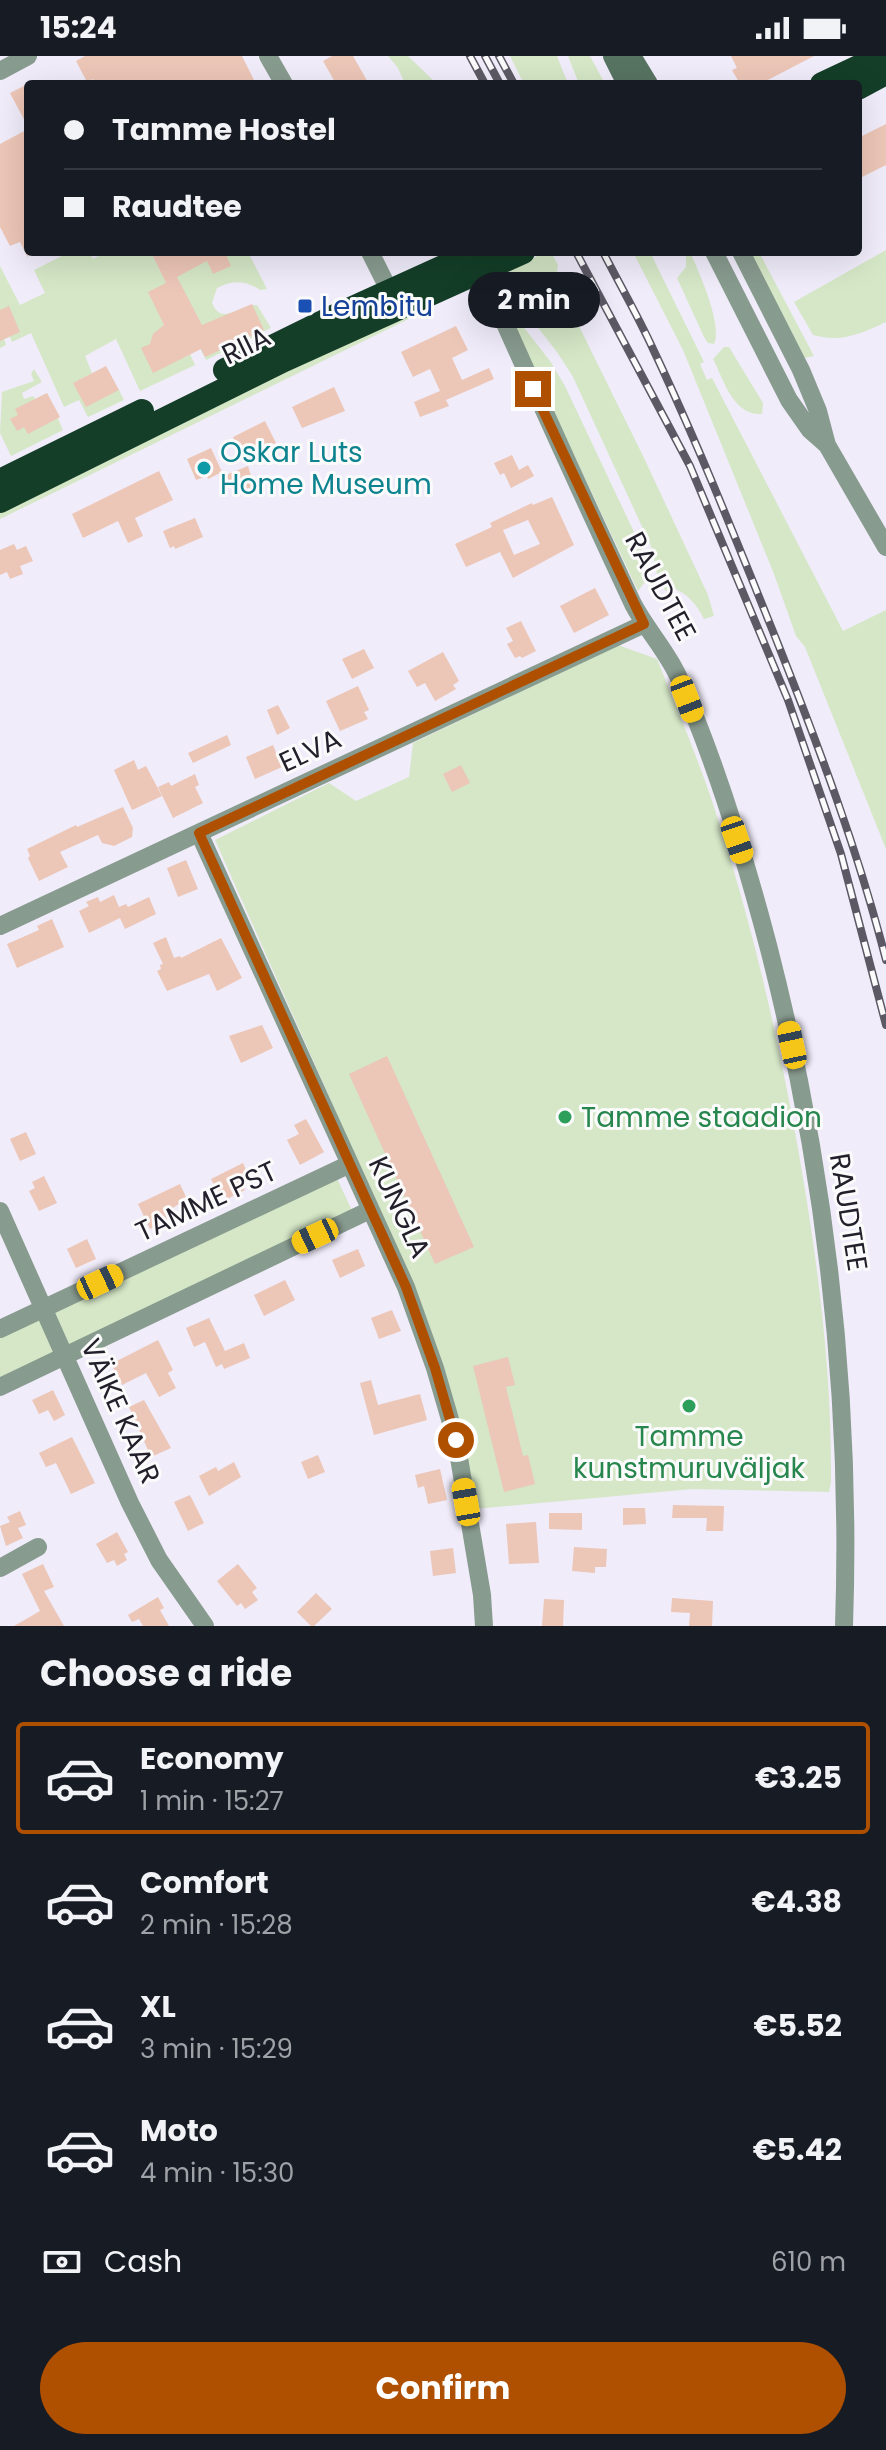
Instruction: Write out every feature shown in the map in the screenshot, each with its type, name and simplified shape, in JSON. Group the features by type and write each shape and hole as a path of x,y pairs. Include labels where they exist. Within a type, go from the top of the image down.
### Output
{"highway":[{"path":"831,80 882,56"},
{"path":"862,86 886,73"},
{"name":"RIIA","path":"0,501 270,367 394,300 484,258"},
{"name":"RIIA","path":"0,481 333,317 394,300"}],"street":[{"path":"0,71 28,56"},
{"path":"268,56 282,80"},
{"path":"613,56 625,80"},
{"path":"631,56 646,80"},
{"path":"372,256 394,300"},
{"path":"716,256 789,400 810,430 827,445"},
{"path":"743,256 801,370 818,411 827,445 886,547"},
{"name":"RAUDTEE","path":"484,258 527,377 644,624 676,672 750,877 787,1018 804,1101 829,1260 840,1356 847,1511 844,1626"},
{"name":"ELVA","path":"0,926 644,624"},
{"name":"KUNGLA","path":"199,833 406,1287 435,1368 456,1440 482,1595 484,1626"},
{"name":"TAMME PST","path":"0,1329 350,1164"},
{"path":"0,1387 370,1210"},
{"name":"VÄIKE KAAR","path":"0,1211 130,1503 159,1560 200,1624"},
{"path":"0,1568 38,1547"}],"green space":[{"path":"388,56 408,56 433,80 403,80"},
{"path":"510,56 557,56 566,80 522,80"},
{"path":"568,56 590,56 603,80 577,80"},
{"path":"886,250 886,322 842,338 813,335 794,302"},
{"path":"62,256 91,256 93,259 99,256 153,256 166,282 216,256 250,256 267,289 260,290 239,282 228,284 217,288 212,303 216,310 226,314 257,305 271,328 206,360 167,284 149,292 164,324 179,329 195,365 140,391 116,339 85,356 92,373 74,383 119,390 124,400 88,417 79,400 64,407 31,333 12,342 10,337 4,339 6,345 0,348 0,266 20,305 45,293 34,270"},
{"path":"538,256 553,256 558,265 557,272 575,308 574,316 708,595 714,616 704,619 686,595 671,588 666,591 659,583 651,546 573,377 524,310 525,297 541,287 540,274 536,272 502,282 510,271"},
{"path":"635,256 652,256 704,362 700,364 707,380 712,378 843,631 886,610 886,849 805,647 796,636 683,350"},
{"path":"686,256 692,256 709,298 715,324 714,344 708,343 704,337 677,278 686,267"},
{"path":"752,256 761,256 814,356 805,358"},
{"path":"504,292 509,296 518,320 565,386 642,549 648,578 638,591 533,368"},
{"path":"423,312 0,519 0,509 348,337"},
{"path":"724,347 729,347 763,403 762,414 744,409 731,395 713,359"},
{"path":"34,369 42,382 22,393 24,399 33,396 35,399 47,393 63,430 11,456 0,433 2,392 34,381 31,374"},
{"name":"Tamme staadion","path":"618,645 657,659 710,795 760,968 789,1099 817,1270 829,1396 831,1482 829,1492 692,1489 475,1509 385,1222 215,840 329,783 356,801 409,777 413,743"},
{"path":"335,1174 354,1215 0,1382 0,1332"}],"building":[{"path":"85,56 242,56 254,80 86,80 76,61"},
{"path":"332,56 353,56 367,80 334,80 323,61"},
{"path":"731,56 814,56 768,80 738,80 732,70 737,68"},
{"path":"24,86 24,119 10,93"},
{"path":"886,124 886,165 862,177 862,136"},
{"path":"24,131 24,250 20,242 10,246 0,227 0,144"},
{"path":"153,256 227,256 231,266 213,274 207,261 177,277 202,325 252,304 264,330 205,357 201,349 153,373 141,348 150,344 153,334 164,325 148,292 166,283"},
{"path":"9,306 20,332 0,341 0,310"},
{"path":"456,326 468,350 452,358 462,380 489,368 494,379 446,400 449,406 420,417 414,402 440,391 430,369 413,377 401,352"},
{"path":"106,366 119,390 86,407 73,383"},
{"path":"334,387 345,411 302,428 292,407"},
{"path":"47,393 60,417 28,434 24,427 17,431 10,419 18,415 15,409"},
{"path":"265,421 276,443 243,459 233,437"},
{"path":"211,448 222,472 208,479 207,476 196,480 187,459"},
{"path":"512,455 519,470 528,465 534,476 511,488 504,473 500,475 494,463"},
{"path":"248,466 254,486 235,494 226,475"},
{"path":"159,471 173,500 135,518 143,536 128,543 118,521 83,538 72,514"},
{"path":"552,497 574,545 513,578 500,552 466,567 455,544 492,527 490,523","holes":["528,520 540,544 514,555 503,530"]},
{"path":"195,518 203,537 175,549 174,546 170,548 163,531"},
{"path":"14,544 17,550 26,546 33,561 20,566 23,574 10,579 7,572 0,575 0,550"},
{"path":"595,588 609,615 574,633 560,606"},
{"path":"521,621 536,651 515,658 507,644 513,641 506,628"},
{"path":"364,649 374,668 352,679 342,659"},
{"path":"443,652 459,681 453,685 456,689 435,701 425,683 417,687 408,671"},
{"path":"358,686 369,710 364,712 368,719 340,731 326,701"},
{"path":"278,705 290,728 277,735 267,710"},
{"path":"227,735 231,745 193,763 188,753"},
{"path":"273,745 282,767 255,779 246,757"},
{"path":"134,760 138,770 146,766 162,796 132,810 114,770"},
{"path":"461,765 470,783 452,792 443,774"},
{"path":"195,774 199,785 195,787 203,803 173,818 158,787 169,782 171,786"},
{"path":"123,807 133,828 132,837 114,846 102,843 98,835 60,852 68,867 39,881 27,849"},
{"path":"186,860 198,889 178,897 167,868"},
{"path":"114,895 119,907 126,904 128,907 149,897 156,914 125,929 120,918 89,933 79,911 89,906 86,902 98,897 100,902"},
{"path":"52,919 64,947 17,968 7,944 39,930 37,926"},
{"path":"166,937 174,958 181,958 221,938 242,978 217,991 209,974 167,991 157,971 163,964 153,943"},
{"path":"262,1025 273,1048 241,1063 229,1036"},
{"path":"387,1056 474,1247 435,1264 349,1074"},
{"path":"306,1119 324,1152 300,1165 287,1140 299,1134 294,1125"},
{"path":"26,1132 36,1154 20,1161 10,1139"},
{"path":"243,1163 249,1177 241,1181 245,1190 227,1199 226,1195 221,1198 211,1179"},
{"path":"44,1176 57,1203 39,1211 29,1191 35,1188 32,1182"},
{"path":"180,1184 187,1199 171,1209 176,1218 150,1229 138,1204"},
{"path":"87,1239 96,1259 76,1268 67,1249"},
{"path":"358,1249 365,1266 340,1278 332,1260"},
{"path":"285,1280 295,1300 264,1316 254,1295"},
{"path":"392,1310 401,1331 379,1339 371,1318"},
{"path":"209,1318 225,1351 244,1343 250,1358 224,1369 222,1364 216,1367 205,1342 194,1347 186,1328"},
{"path":"158,1340 173,1370 168,1373 176,1388 159,1397 146,1373 122,1385 111,1364"},
{"path":"508,1357 515,1385 506,1387 523,1456 528,1455 535,1484 504,1492 473,1366"},
{"path":"371,1380 378,1405 420,1394 427,1420 374,1435 360,1383"},
{"path":"53,1390 65,1415 54,1421 48,1410 39,1414 32,1400"},
{"path":"144,1400 171,1448 151,1457 129,1407"},
{"path":"72,1437 95,1483 71,1494 56,1463 46,1467 39,1453"},
{"path":"318,1455 325,1472 308,1479 301,1462"},
{"path":"234,1462 241,1477 209,1496 199,1476 216,1467 218,1471"},
{"path":"440,1469 447,1500 428,1504 424,1486 418,1488 415,1475"},
{"path":"190,1495 204,1523 188,1531 174,1502"},
{"path":"673,1505 724,1506 723,1531 706,1531 707,1518 672,1518"},
{"path":"623,1508 645,1508 646,1524 623,1525"},
{"path":"20,1511 26,1525 18,1528 23,1538 6,1546 0,1526 10,1522 7,1517"},
{"path":"549,1513 582,1513 582,1530 549,1529"},
{"path":"536,1522 539,1563 509,1564 506,1524"},
{"path":"117,1532 128,1552 124,1554 127,1560 117,1566 114,1560 107,1563 96,1544"},
{"path":"574,1547 607,1549 606,1567 595,1567 595,1573 572,1571"},
{"path":"453,1548 456,1573 433,1576 430,1551"},
{"path":"43,1564 54,1587 44,1591 64,1626 14,1626 40,1611 22,1574"},
{"path":"238,1564 257,1588 252,1592 258,1600 245,1609 241,1603 237,1606 217,1581"},
{"path":"316,1593 332,1609 311,1626 297,1612"},
{"path":"158,1597 164,1608 160,1610 169,1626 143,1626 139,1619 132,1622 128,1615"},
{"path":"672,1598 713,1601 712,1626 689,1626 690,1613 671,1612"},
{"path":"544,1599 564,1600 563,1626 542,1626"}],"railway":[{"path":"470,56 483,80"},
{"path":"485,56 498,80"},
{"path":"499,56 512,80"},
{"path":"578,256 690,466 788,700 841,854 886,1025"},
{"path":"605,256 686,421 776,639 836,798 886,960"}],"place":[{"name":"Lembitu","path":"305,306"},
{"name":"Oskar Luts Home Museum","path":"204,468"},
{"name":"Tamme staadion","path":"565,1117"},
{"name":"Tamme kunstmuruväljak","path":"689,1406"}],"route":[{"path":"456,1440 435,1368 406,1287 199,833 644,624 533,389"}]}
